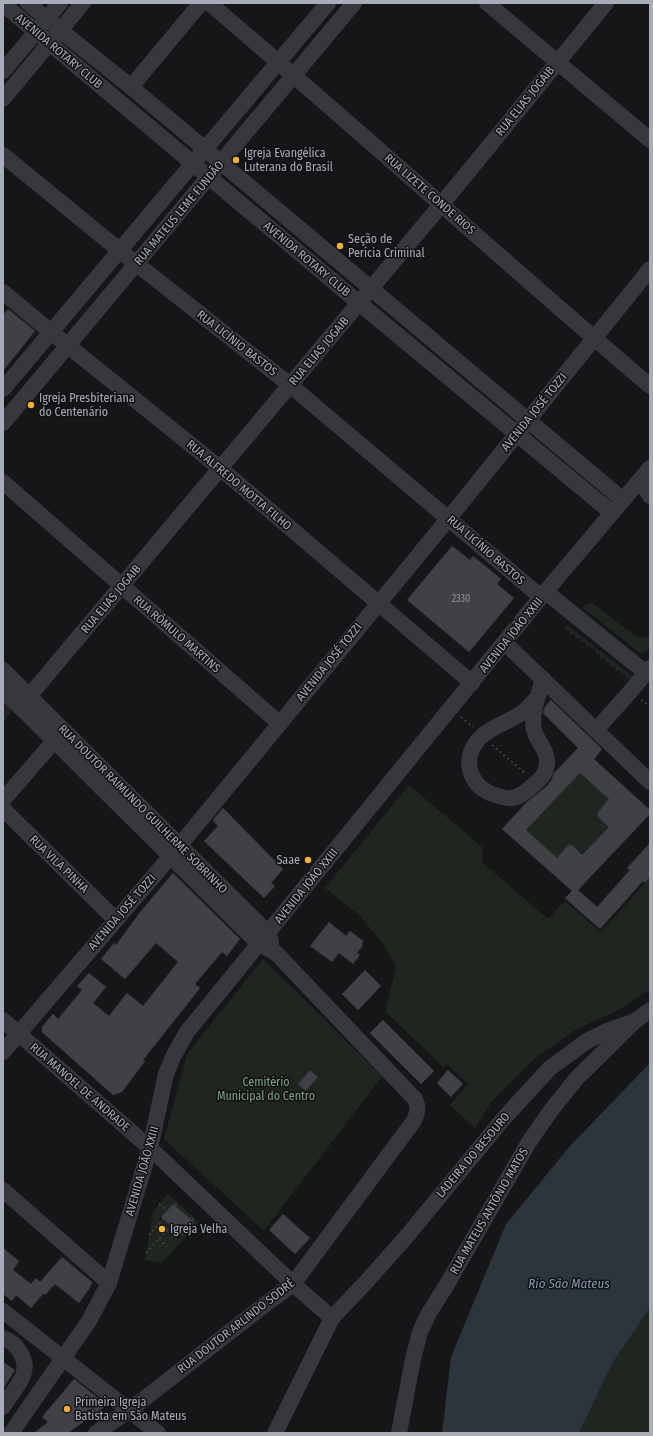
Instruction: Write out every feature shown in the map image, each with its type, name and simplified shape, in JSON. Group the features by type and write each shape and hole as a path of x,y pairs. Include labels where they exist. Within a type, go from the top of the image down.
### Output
{"street":[{"name":"AVENIDA ROTARY CLUB","path":"28,3 131,87 623,500"},
{"path":"3,71 60,3"},
{"path":"3,99 83,3"},
{"path":"131,87 201,3"},
{"name":"RUA LIZETE CONDE RIOS","path":"209,3 279,62 650,386"},
{"name":"RUA MATEUS LEME FUNDÃO","path":"3,390 119,250 328,3"},
{"name":"RUA MATEUS LEME FUNDÃO","path":"3,423 295,76 354,3"},
{"path":"487,3 650,140"},
{"name":"RUA ELIAS JOGAIB","path":"25,702 359,303 606,3"},
{"name":"AVENIDA ROTARY CLUB","path":"3,4 612,513"},
{"name":"RUA LICÍNIO BASTOS","path":"3,155 136,264 290,385 448,518 544,595 648,671"},
{"name":"AVENIDA JOSÉ TOZZI","path":"3,1052 174,851 448,518 650,269"},
{"name":"RUA ALFREDO MOTTA FILHO","path":"3,292 221,469 472,683"},
{"path":"428,360 439,346"},
{"name":"AVENIDA JOÃO XXIII","path":"63,1358 89,1321 109,1283 150,1148 166,1074 174,1055 187,1032 450,709 650,468"},
{"path":"640,480 650,496"},
{"name":"RUA RÔMULO MARTINS","path":"3,482 279,723"},
{"path":"505,643 650,782"},
{"name":"RUA DOUTOR RAIMUNDO GUILHERME SOBRINHO","path":"3,670 25,702 263,938 416,1099"},
{"path":"596,730 648,671"},
{"path":"535,700 518,716 489,730 478,740 470,755 468,767 473,779 480,788 489,793 512,798 522,794 536,783 543,775 547,764 547,756 533,729 533,715 535,700 541,688 543,679"},
{"name":"RUA DOUTOR RAIMUNDO GUILHERME SOBRINHO","path":"3,690 25,702"},
{"path":"3,800 59,736"},
{"name":"RUA VILA PINHA","path":"3,810 115,919"},
{"path":"636,1021 650,1010"},
{"name":"RUA MANOEL DE ANDRADE","path":"3,1020 150,1148 293,1284 332,1318"},
{"name":"LADEIRA DO BESOURO","path":"275,1433 332,1318 397,1247 504,1118 550,1068 587,1041 609,1030 636,1021"},
{"name":"RUA MATEUS ANTÔNIO MATOS","path":"399,1433 420,1332 429,1313 529,1142 552,1109 577,1078 636,1021"},
{"name":"RUA DOUTOR ARLINDO SODRÉ","path":"96,1433 130,1410 262,1306 293,1284 413,1122 418,1113 416,1099"},
{"path":"3,1190 109,1283"},
{"path":"3,1311 158,1433"},
{"path":"3,1338 14,1344 20,1351 24,1361 23,1377 3,1406"},
{"path":"11,1433 63,1358"}],"path":[{"path":"450,709 536,783"},
{"path":"149,1235 164,1218 168,1211 178,1202"},
{"path":"159,1204 168,1211"},
{"path":"146,1254 181,1213"},
{"path":"160,1223 176,1237 194,1217"},
{"path":"159,1239 167,1247"}],"shaded area":[{"path":"3,700 12,710 3,724"}],"green space":[{"path":"592,603 638,638 647,637 650,633 649,649 640,653 583,608 586,604"},
{"path":"566,624 632,676 630,679 626,679 625,675 621,675 620,670 616,671 615,667 611,667 610,663 606,663 605,658 600,659 600,654 596,654 595,649 591,650 590,646 586,647 585,642 581,643 580,638 575,639 575,634 570,635 570,630 566,631"},
{"path":"580,773 623,811 569,869 526,830","holes":["568,845 572,845 576,852 565,853 565,848"]},
{"path":"409,785 482,847 483,863 548,919 565,901 601,932 650,878 650,989 619,1010 577,1029 534,1059 492,1101 475,1128 450,1105 468,1084 447,1064 444,1068 385,1011 396,967 381,941 359,915 325,888"},
{"name":"Cemitério Municipal do Centro","path":"263,959 382,1076 264,1231 164,1139 187,1054"},
{"name":"Igreja Velha","path":"168,1194 199,1222 162,1263 145,1260 153,1211","holes":["173,1204 194,1222 179,1239 178,1237 181,1234 162,1218 160,1221 158,1220"]},
{"path":"650,1308 650,1433 579,1433 613,1362"}],"water":[{"name":"Rio São Mateus","path":"650,1063 650,1308 613,1362 579,1433 442,1433 451,1357 506,1224 570,1146"}],"building":[{"path":"8,309 35,331 3,371 3,315"},
{"path":"452,546 470,560 473,556 501,579 497,584 514,598 469,652 407,600"},
{"path":"551,700 602,749 594,759 650,810 650,814 578,890 597,907 630,870 627,868 650,843 650,877 645,883 643,881 600,929 565,898 572,891 502,829 527,802 547,786 554,773 578,748 543,713 545,707","holes":["580,773 609,799 598,812 598,817 609,827 582,855 572,845 568,845 557,858 526,830"]},
{"path":"223,808 283,869 271,883 275,886 264,898 204,841 218,826 213,820"},
{"path":"173,873 240,939 227,956 222,952 195,984 200,988 143,1060 145,1061 122,1092 113,1095 42,1032 42,1027 53,1014 58,1019 82,990 77,986 89,973 106,987 93,1003 109,1016 127,993 143,1006 178,962 156,943 125,979 101,959 114,943 116,945 141,911"},
{"path":"329,922 346,936 350,931 363,941 363,945 357,953 360,955 353,964 339,953 332,962 310,946"},
{"path":"365,970 381,986 358,1010 342,994"},
{"path":"383,1020 434,1071 421,1084 370,1033"},
{"path":"310,1070 318,1077 306,1091 298,1084"},
{"path":"448,1070 463,1084 451,1097 437,1083"},
{"path":"173,1204 194,1222 182,1236 161,1217"},
{"path":"283,1214 310,1238 295,1254 269,1230"},
{"path":"3,1248 19,1261 13,1270 31,1284 36,1278 40,1282 62,1257 92,1282 91,1286 79,1303 55,1284 45,1295 44,1293 31,1308 16,1295 12,1301 3,1294"},
{"path":"3,1362 15,1370 3,1389"},
{"name":"Primeira Igreja Batista em São Mateus","path":"74,1379 107,1405 68,1433 34,1433 48,1422 42,1417"}],"place":[{"name":"Igreja Evangélica Luterana do Brasil","path":"236,160"},
{"name":"Seção de Perícia Criminal","path":"340,246"},
{"name":"Igreja Presbiteriana do Centenário","path":"31,405"},
{"name":"Saae","path":"308,860"},
{"name":"Igreja Velha","path":"162,1229"},
{"name":"Primeira Igreja Batista em São Mateus","path":"67,1409"}]}
